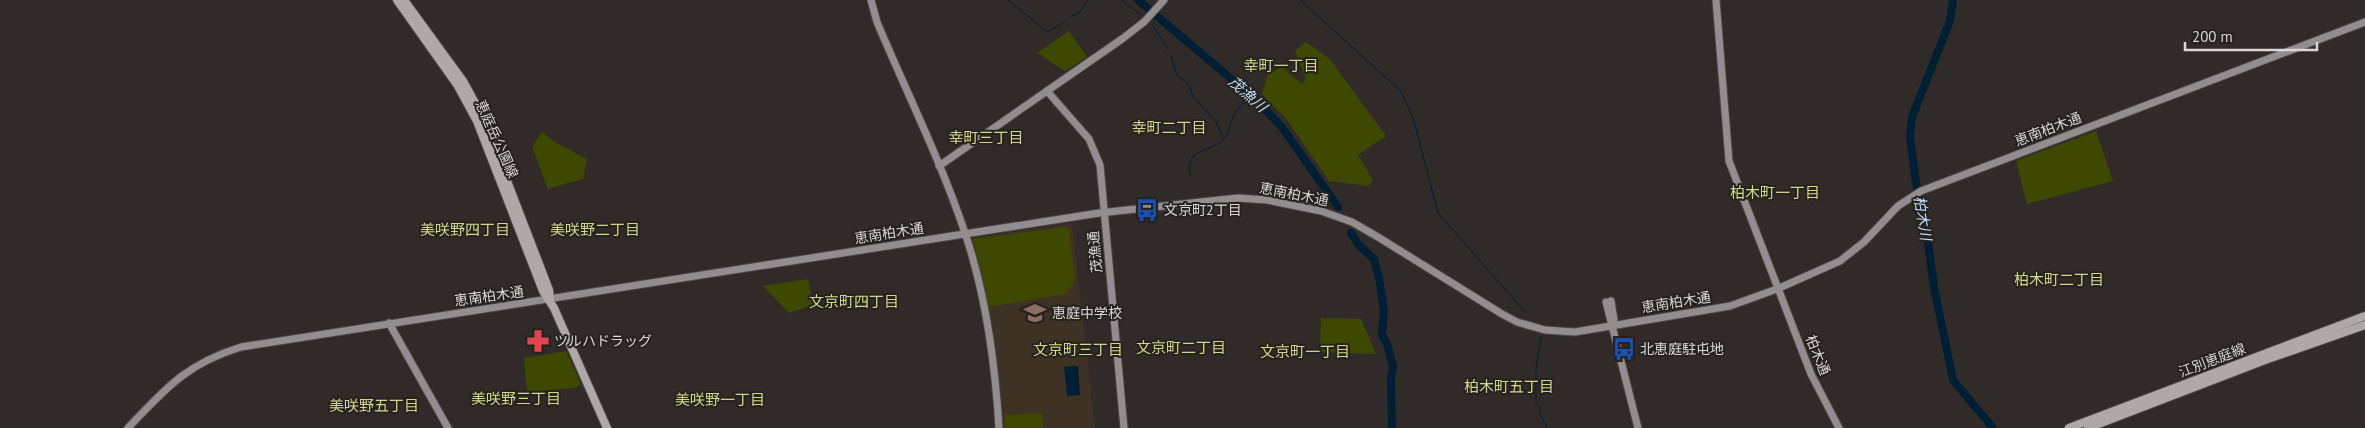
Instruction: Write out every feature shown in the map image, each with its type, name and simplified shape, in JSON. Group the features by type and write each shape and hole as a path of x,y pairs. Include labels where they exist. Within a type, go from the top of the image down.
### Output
{"main road":[{"name":"恵庭岳公園線","path":"397,0 458,86 477,121 543,291 550,300 607,428"},
{"name":"恵庭岳公園線","path":"404,0 463,81 482,116 549,290 550,300"},
{"name":"江別恵庭線","path":"2069,428 2365,316"},
{"name":"江別恵庭線","path":"2088,428 2365,324"}],"street":[{"path":"871,0 877,22 966,234 993,348 999,428"},
{"path":"939,166 1122,39 1164,0"},
{"name":"柏木通","path":"1716,0 1729,161 1811,374 1839,428"},
{"name":"恵南柏木通","path":"128,428 167,386 188,370 241,347 1104,212 1238,198 1298,205 1352,222 1517,322 1557,332 1586,330 1730,306 1778,289 1828,268 1848,256 1894,210 1911,197 1935,185 2365,22"},
{"name":"茂漁通","path":"1047,91 1092,144 1100,165 1124,428"},
{"path":"1608,302 1614,319 1612,326 1638,428"},
{"path":"389,324 448,428"}],"shaded area":[{"name":"恵庭中学校","path":"1072,223 1095,428 1003,428 997,359 971,241 973,238"}],"green space":[{"path":"1069,31 1087,57 1065,71 1037,53"},
{"path":"1306,42 1329,58 1386,136 1358,155 1373,180 1369,186 1329,181 1287,120 1262,94 1268,74 1282,67 1302,84 1306,79 1295,51"},
{"path":"2096,131 2113,181 2027,204 2016,161"},
{"path":"542,132 555,142 587,159 583,179 548,189 532,147"},
{"path":"1069,228 1075,280 1066,294 988,307 973,239"},
{"path":"808,279 813,305 789,313 763,286"},
{"path":"1321,318 1361,319 1376,354 1320,352"},
{"path":"566,351 581,384 575,388 527,392 524,358"},
{"path":"1042,413 1043,428 1005,428 1005,415"}],"water":[{"path":"1078,366 1080,395 1067,396 1064,367"}],"waterway":[{"path":"1008,0 1047,32 1064,22"},
{"path":"1070,17 1080,12 1088,0"},
{"path":"1122,0 1141,15"},
{"name":"茂漁川","path":"1138,0 1255,99 1281,126 1338,207"},
{"path":"1300,0 1401,91 1414,121 1438,213 1525,312"},
{"name":"柏木川","path":"1953,0 1950,21 1912,117 1910,136 1916,183 1925,220 1934,287 1953,380 1993,428"},
{"path":"1153,26 1168,49"},
{"path":"1171,56 1177,75 1189,85 1193,96 1216,122 1223,137"},
{"path":"1190,175 1189,166 1191,160 1195,155 1224,139 1235,113 1250,95"},
{"name":"茂漁川","path":"1351,233 1358,244 1374,259 1379,278 1384,311 1382,334 1388,347 1393,367 1391,377 1392,428"},
{"path":"1536,404 1536,367 1541,337"},
{"path":"1540,406 1540,414 1547,428"}],"place":[{"name":"文京町2丁目","path":"1147,210"},
{"name":"恵庭中学校","path":"1035,313"},
{"name":"ツルハドラッグ","path":"538,341"},
{"name":"北恵庭駐屯地","path":"1624,349"}],"district":[{"name":"幸町一丁目","path":"1281,65"},
{"name":"幸町二丁目","path":"1169,127"},
{"name":"幸町三丁目","path":"986,137"},
{"name":"柏木町一丁目","path":"1775,192"},
{"name":"美咲野四丁目","path":"465,229"},
{"name":"美咲野二丁目","path":"595,229"},
{"name":"柏木町二丁目","path":"2059,279"},
{"name":"文京町四丁目","path":"854,301"},
{"name":"文京町二丁目","path":"1181,347"},
{"name":"文京町三丁目","path":"1078,349"},
{"name":"文京町一丁目","path":"1305,351"},
{"name":"柏木町五丁目","path":"1509,386"},
{"name":"美咲野三丁目","path":"516,398"},
{"name":"美咲野一丁目","path":"720,399"},
{"name":"美咲野五丁目","path":"374,405"}]}
